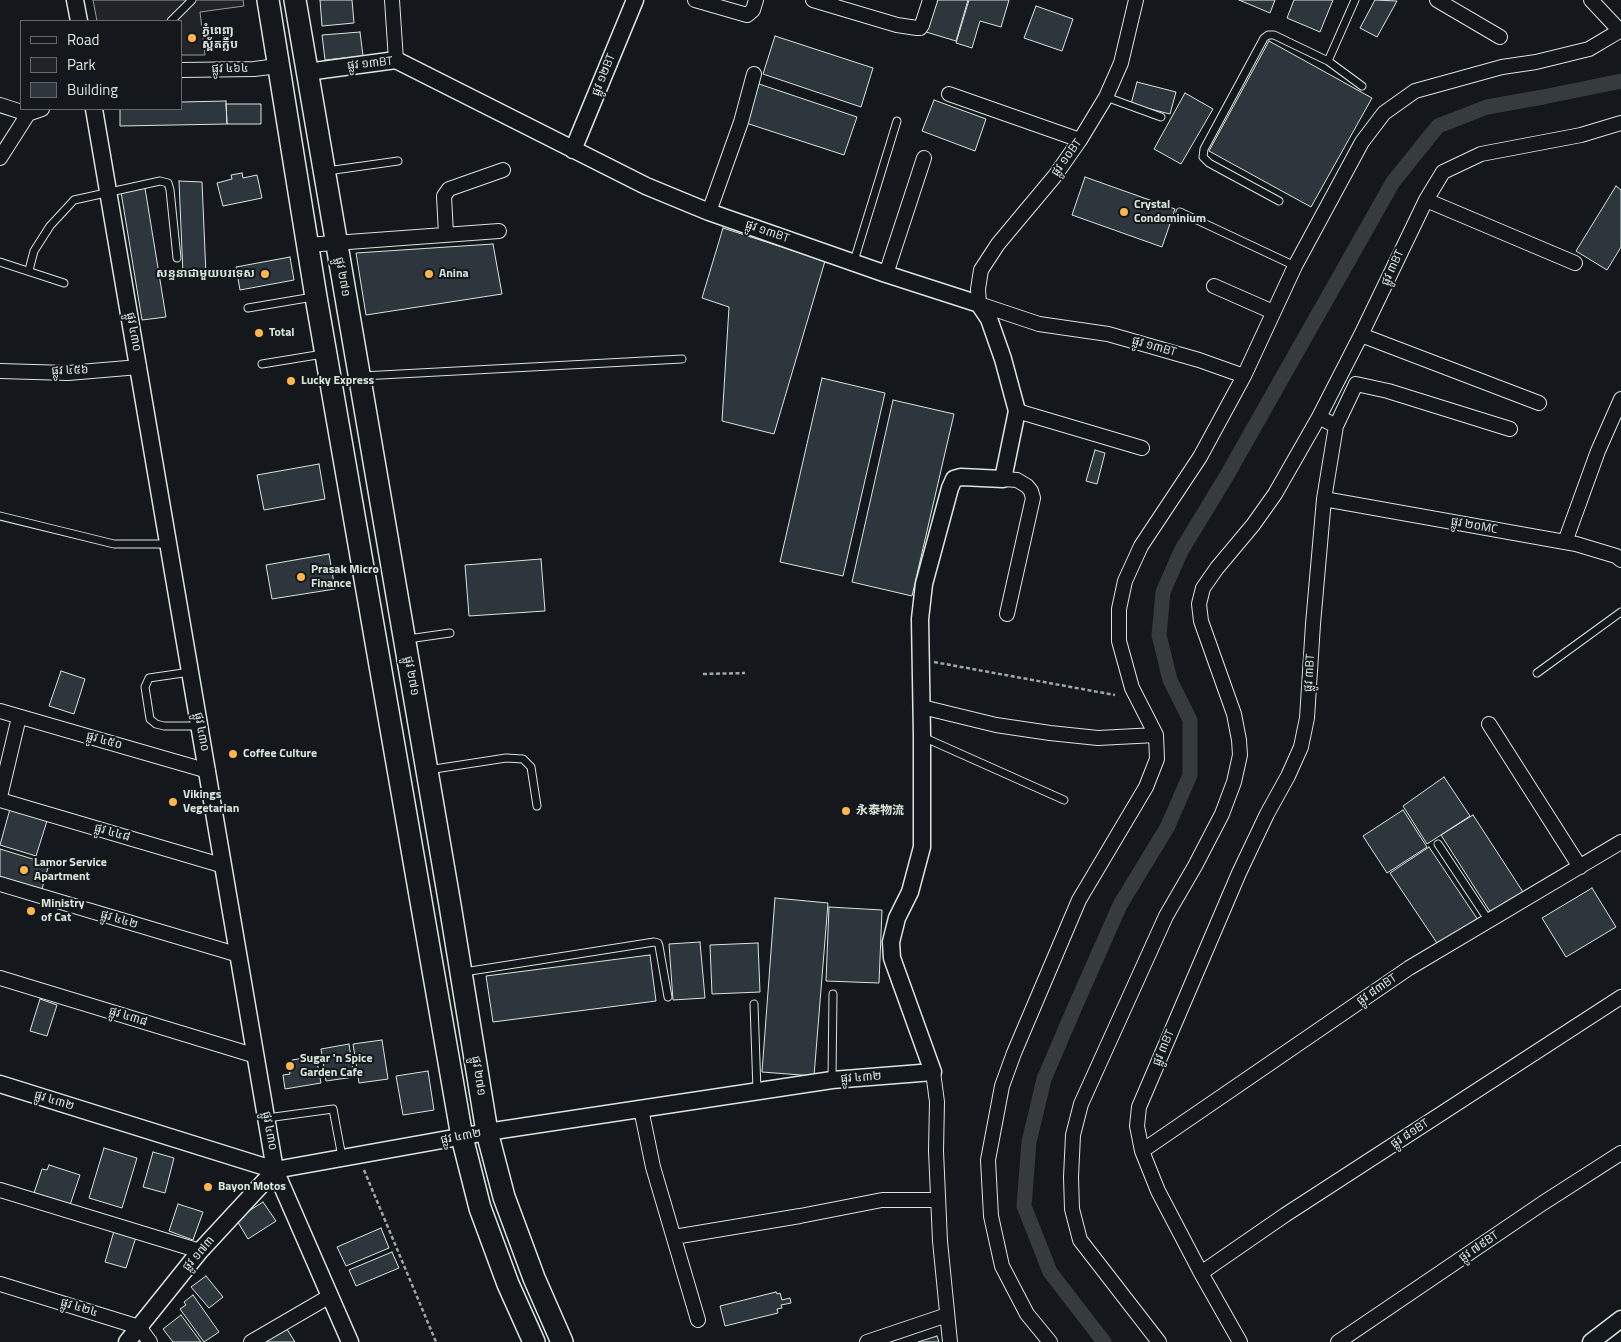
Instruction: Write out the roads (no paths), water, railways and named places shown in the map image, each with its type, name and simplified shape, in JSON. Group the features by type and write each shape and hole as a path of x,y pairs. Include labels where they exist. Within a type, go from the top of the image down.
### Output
{"main road":[{"path":"268,0 316,297 462,1137 480,1208 508,1284 534,1342"},
{"name":"ផ្លូវ ២៧១","path":"295,0 405,639 487,1132 504,1197 534,1278 562,1342"}],"street":[{"path":"75,0 79,20"},
{"path":"392,0 396,60"},
{"name":"ផ្លូវ ១២BT","path":"573,150 635,0"},
{"path":"695,0 748,15 753,10 756,0"},
{"path":"812,0 917,28 920,28 922,25 930,0"},
{"name":"ផ្លូវ ១០BT","path":"979,304 978,289 981,270 998,244 1054,177 1080,140 1106,97 1121,63 1136,0"},
{"path":"1437,0 1500,37"},
{"path":"1050,1342 1027,1314 1002,1266 992,1216 988,1160 1002,1086 1014,1053 1079,900 1146,786 1157,759 1156,735 1132,688 1119,641 1119,610 1124,581 1141,546 1200,457 1244,376 1295,266 1362,142 1384,113 1415,91 1502,67 1536,62 1589,48 1620,30 1591,0"},
{"name":"ផ្លូវ ១៣BT","path":"307,72 396,60 646,186 708,212 886,274 1039,324 1108,334 1199,360 1244,376"},
{"name":"ផ្លូវ ៤៦៤","path":"182,70 254,69 278,66"},
{"path":"708,212 741,122 754,74"},
{"path":"949,94 1080,140"},
{"path":"0,105 28,114 39,110"},
{"name":"ផ្លូវ ៤៣០","path":"94,110 110,192 275,1170 350,1342"},
{"path":"0,158 28,114"},
{"name":"ផ្លូវ ៣BT","path":"1160,1342 1080,1240 1072,1209 1073,1136 1081,1104 1166,916 1222,814 1234,782 1240,755 1239,740 1234,714 1201,621 1199,604 1203,588 1217,568 1253,526 1275,494 1319,418 1426,200 1443,172 1480,154 1581,135 1621,123"},
{"path":"886,274 924,158"},
{"path":"446,234 444,196 449,188 503,170"},
{"path":"1426,200 1575,263"},
{"path":"308,245 499,231"},
{"path":"1214,286 1273,312"},
{"path":"979,304 989,319 1004,359 1016,412 1003,479"},
{"path":"1361,335 1539,403"},
{"name":"ផ្លូវ ៤៥៦","path":"0,371 68,373 139,367"},
{"name":"ផ្លូវ ៣BT","path":"1240,1342 1201,1273 1158,1190 1142,1151 1137,1126 1139,1107 1239,873 1301,747 1308,710 1313,624 1324,499 1336,426 1356,384 1510,428"},
{"path":"1565,542 1598,451 1621,399"},
{"path":"1016,412 1142,448"},
{"path":"1319,418 1336,426"},
{"path":"950,1342 937,1200 937,1102 933,1072 892,958 892,942 897,918 910,892 922,846 920,619 924,584 954,479 961,477 1017,480 1032,491 1007,614"},
{"name":"ផ្លូវ ២០MC","path":"1324,499 1565,542 1616,556 1621,560"},
{"path":"922,708 996,725 1050,733 1098,738 1156,735"},
{"name":"ផ្លូវ ៤៥០","path":"0,711 208,771"},
{"path":"0,798 19,717"},
{"path":"1489,724 1580,867"},
{"name":"ផ្លូវ ៤៤៨","path":"0,798 224,866"},
{"name":"ផ្លូវ ៨៣BT","path":"1142,1151 1408,968 1621,842"},
{"name":"ផ្លូវ ៤៤២","path":"0,884 239,956"},
{"name":"ផ្លូវ ៤៣៨","path":"0,978 256,1056"},
{"name":"ផ្លូវ ៨១BT","path":"1201,1273 1285,1215 1621,997"},
{"name":"ផ្លូវ ៤៣២","path":"0,1084 275,1170 487,1132 757,1091 832,1080 933,1072"},
{"path":"641,1109 653,1167 698,1320"},
{"name":"ផ្លូវ ៧៩BT","path":"1338,1342 1543,1203 1621,1153"},
{"name":"ផ្លូវ ១៧៣","path":"127,1342 200,1251 275,1170"},
{"path":"0,1190 200,1251"},
{"path":"674,1237 882,1200 937,1200"},
{"name":"ផ្លូវ ៤២៤","path":"0,1284 139,1327"},
{"path":"251,1342 330,1296"},
{"path":"867,1342 947,1315"},
{"path":"1592,1342 1621,1319"},
{"path":"139,1327 150,1342"}],"lane":[{"path":"172,20 192,0"},
{"path":"1328,61 1355,0"},
{"path":"1279,201 1203,158 1204,149 1264,38 1268,35 1274,35 1328,61 1362,86"},
{"path":"1106,97 1161,117"},
{"path":"854,262 896,121"},
{"path":"324,171 398,161"},
{"path":"29,270 34,252 46,232 74,200 160,181 168,183 170,190 178,258"},
{"path":"1180,212 1295,266"},
{"path":"0,262 29,270 64,284"},
{"path":"248,308 316,297"},
{"path":"262,364 326,353"},
{"path":"360,376 682,359"},
{"path":"0,516 114,544 169,544"},
{"path":"1538,673 1621,612"},
{"path":"405,639 450,633"},
{"path":"190,672 148,678 145,687 150,719 156,724 164,726 200,726"},
{"path":"922,736 1064,800"},
{"path":"427,770 506,758 522,759 531,767 537,806"},
{"path":"1438,844 1489,921"},
{"path":"461,973 654,942 658,943 659,946 668,997"},
{"path":"832,1080 833,994"},
{"path":"754,1004 757,1091"},
{"path":"266,1118 332,1109 350,1156"}],"waterway":[{"path":"1104,1342 1050,1272 1024,1206 1029,1142 1044,1079 1074,1009 1120,905 1168,826 1190,775 1190,720 1170,680 1159,635 1163,592 1181,551 1226,477 1393,182 1438,126 1487,107 1621,81"}],"place":[{"name":"ភ្នំពេញ ស្ព័តក្លឹប","path":"192,38"},
{"name":"Crystal Condominium","path":"1124,212"},
{"name":"សន្ទនាជាមួយបរទេស","path":"265,274"},
{"name":"Anina","path":"429,274"},
{"name":"Total","path":"259,333"},
{"name":"Lucky Express","path":"291,381"},
{"name":"Prasak Micro Finance","path":"301,577"},
{"name":"Coffee Culture","path":"233,754"},
{"name":"Vikings Vegetarian","path":"173,802"},
{"name":"永泰物流","path":"846,811"},
{"name":"Lamor Service Apartment","path":"24,870"},
{"name":"Ministry of Cat","path":"31,911"},
{"name":"Sugar 'n Spice Garden Cafe","path":"290,1066"},
{"name":"Bayon Motos","path":"208,1187"}]}
